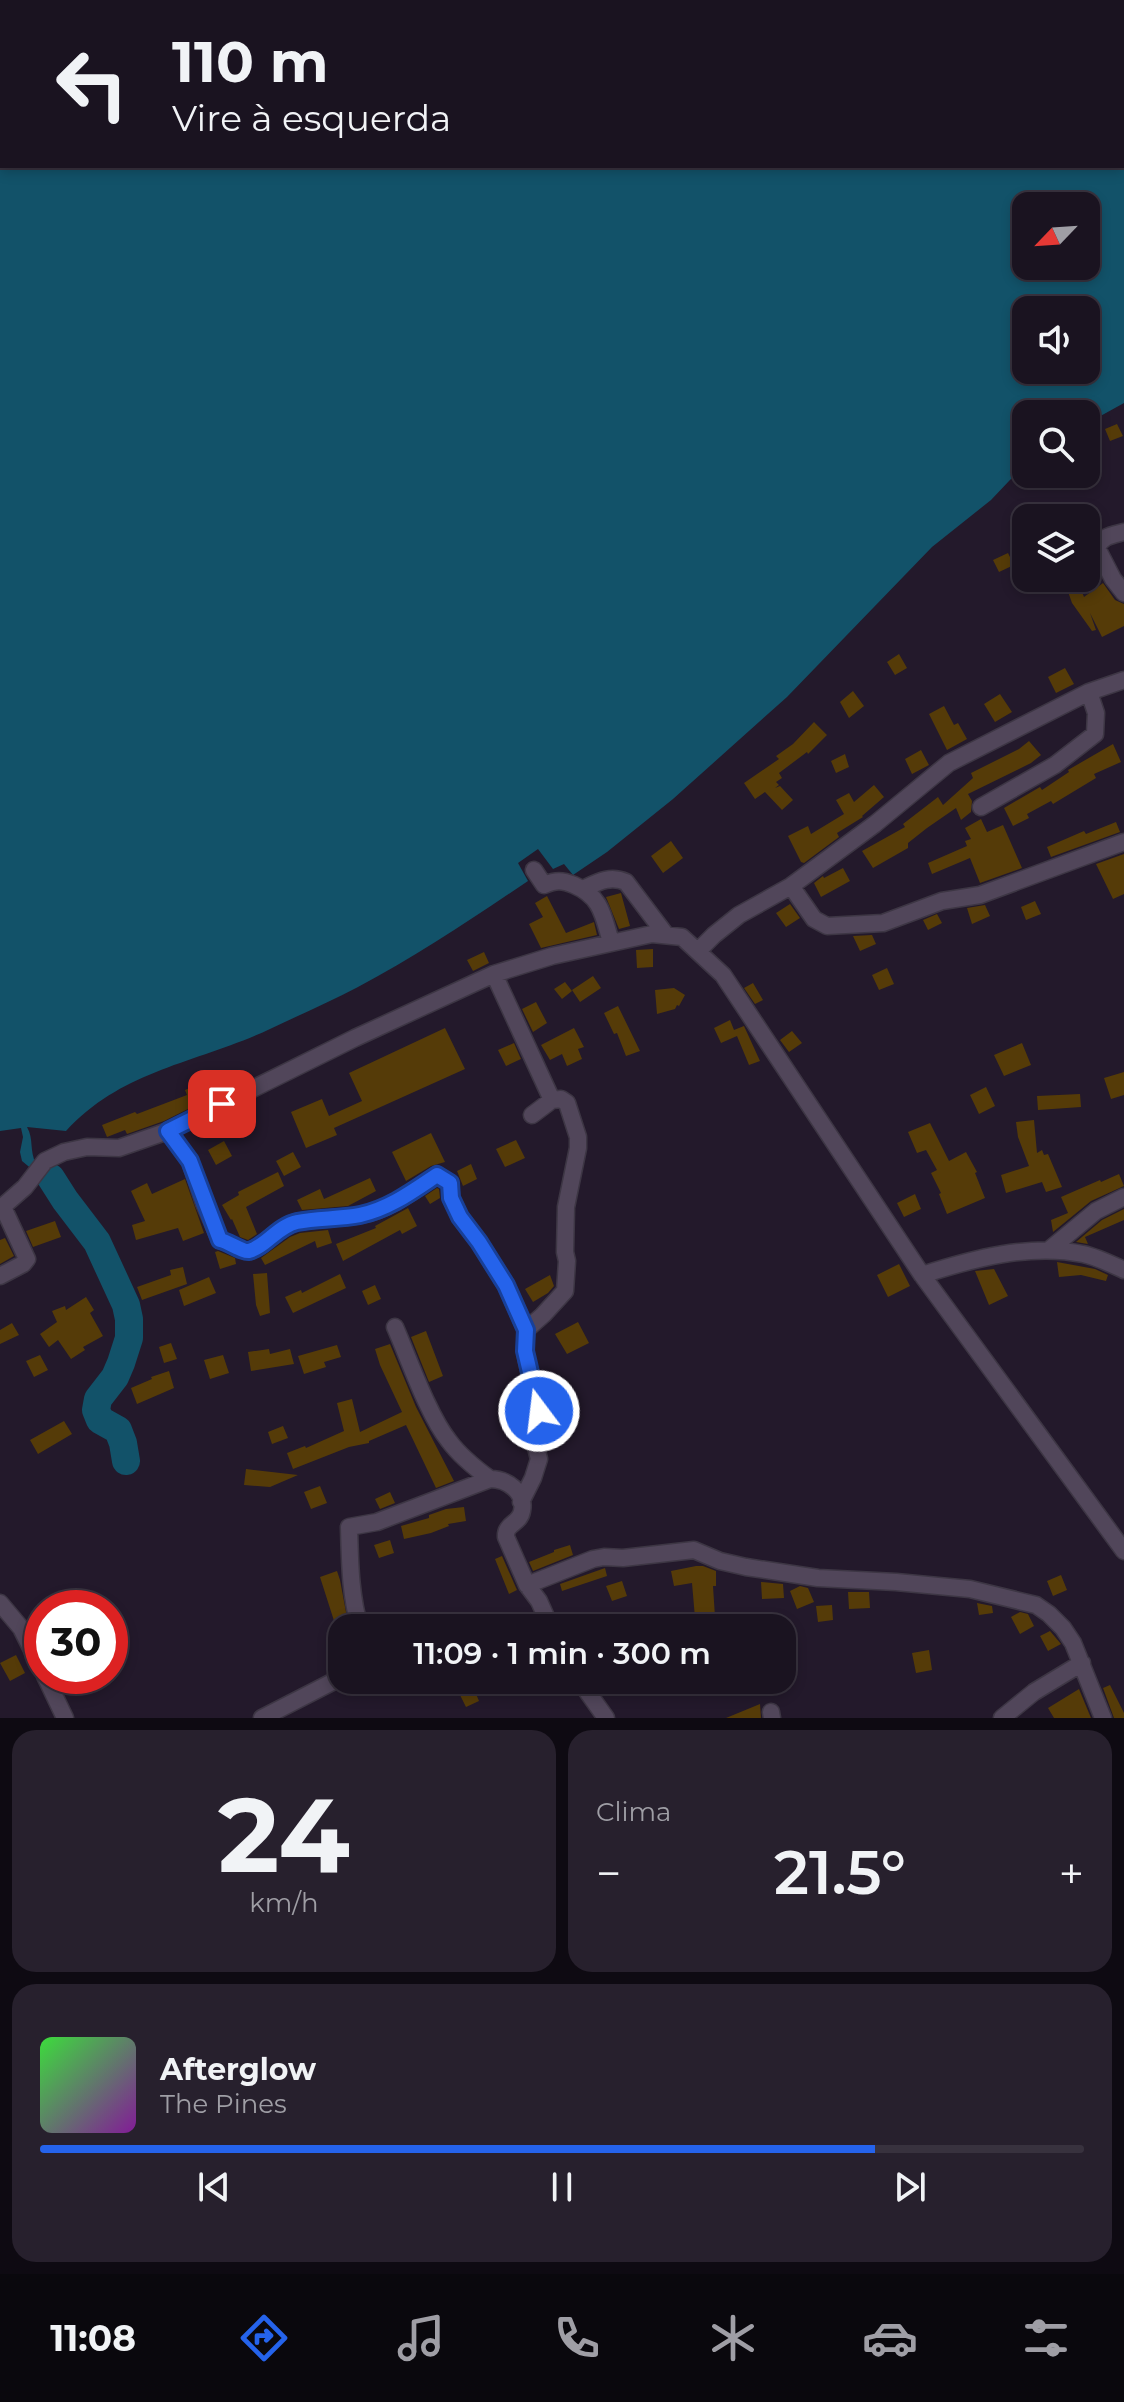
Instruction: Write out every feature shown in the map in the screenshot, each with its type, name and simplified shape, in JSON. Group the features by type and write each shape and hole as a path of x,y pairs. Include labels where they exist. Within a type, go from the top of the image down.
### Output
{"street":[{"path":"1124,532 1107,536 1097,548 1124,593"},
{"path":"699,950 739,915 791,886 875,824 949,763 1089,692 1124,680"},
{"path":"981,807 1055,765 1095,734 1096,713 1089,692"},
{"path":"791,886 814,919 827,926 883,923 942,901 980,895 1124,842"},
{"path":"534,870 544,885 563,881 594,897 600,906 611,942"},
{"path":"583,889 605,879 618,878 626,882 666,935"},
{"path":"0,1276 27,1259 2,1208 25,1187 45,1161 64,1152 87,1147 119,1148 168,1131 355,1038 494,974 611,942 652,934 682,937 723,975 922,1275 1124,1551"},
{"path":"494,974 552,1100"},
{"path":"526,1330 565,1291 566,1207 578,1148 578,1137 567,1103 561,1099 552,1100 532,1115"},
{"path":"168,1131 190,1161 220,1240 244,1251 250,1251 278,1230 296,1222 379,1210 437,1175 450,1183 451,1198 460,1217 506,1285 526,1330 525,1351 539,1411 533,1436 539,1459 521,1502"},
{"path":"1049,1250 1096,1211 1124,1197"},
{"path":"922,1275 965,1261 1049,1250 1084,1254 1124,1270"},
{"path":"395,1327 447,1439 472,1466 490,1479 508,1482 517,1491 522,1511 505,1532 527,1585 545,1614"},
{"path":"356,1614 349,1527 377,1522 490,1479"},
{"path":"527,1585 593,1559 694,1550 720,1561 818,1578 970,1589 1036,1605 1049,1614 1063,1628 1082,1663 1103,1718"},
{"path":"0,1603 24,1634"},
{"path":"1002,1718 1034,1692 1082,1663"},
{"path":"262,1718 328,1684"},
{"path":"54,1694 65,1718"},
{"path":"589,1694 606,1718"}],"water":[{"path":"0,168 1124,168 1124,403 1100,416 1100,400 1012,400 1012,478 991,500 932,547 787,697 673,799 573,875 564,864 553,869 538,849 518,863 528,881 380,975 243,1041 137,1080 88,1110 66,1131 27,1127 36,1164 53,1170 59,1176 71,1209 51,1185 22,1161 21,1128 0,1131"}],"building":[{"path":"1117,424 1123,436 1110,441 1105,429"},
{"path":"1008,553 1012,566 999,572 993,560"},
{"path":"1103,583 1115,600 1124,604 1124,626 1102,637 1090,613 1096,630 1092,631 1072,603 1068,592 1082,592 1084,597 1091,592 1100,592"},
{"path":"899,654 907,668 895,675 887,662"},
{"path":"1065,668 1074,684 1056,693 1048,677"},
{"path":"853,691 864,706 849,718 840,702"},
{"path":"1000,694 1012,712 995,722 984,704"},
{"path":"944,706 954,725 958,723 967,739 947,750 929,714"},
{"path":"814,722 827,735 808,754 779,773 782,778 776,782 779,785 775,788 780,786 793,800 782,810 765,792 755,799 744,783 779,759 776,756"},
{"path":"1029,741 1041,755 968,794 972,801 971,812 961,820 956,808 908,843 908,848 873,868 862,851 905,827 903,824 938,797 943,805 973,778 971,773"},
{"path":"1113,744 1121,762 1094,774 1096,778 1053,804 1051,801 1027,814 1029,818 1013,826 1004,808 1040,787 1042,790 1068,770"},
{"path":"921,750 929,765 912,774 905,759"},
{"path":"845,754 849,767 836,773 831,761"},
{"path":"874,785 884,797 863,817 837,833 839,837 804,863 801,862 788,836 808,826 811,834 844,814 836,800 849,793 854,802"},
{"path":"981,819 987,832 1003,825 1022,868 980,883 970,858 932,874 928,863 967,846 965,841 971,839 965,828"},
{"path":"1116,822 1120,832 1051,857 1047,847 1084,831 1086,834"},
{"path":"671,841 683,858 663,873 651,856"},
{"path":"1124,854 1124,894 1113,899 1096,864"},
{"path":"843,868 850,881 821,897 814,883"},
{"path":"621,893 630,926 619,929 606,897"},
{"path":"547,896 566,933 594,922 597,935 541,948 529,924 543,917 535,903"},
{"path":"1035,901 1041,914 1026,920 1021,907"},
{"path":"790,904 800,918 786,927 776,913"},
{"path":"985,905 990,916 972,924 967,908"},
{"path":"937,914 942,923 928,930 923,920"},
{"path":"872,935 876,944 860,951 853,936"},
{"path":"653,949 653,967 637,968 636,950"},
{"path":"484,952 489,963 473,971 467,960"},
{"path":"887,968 894,984 879,990 872,975"},
{"path":"593,976 601,988 580,1002 572,990"},
{"path":"565,982 572,991 562,999 554,989"},
{"path":"753,983 763,1000 755,1004 744,988"},
{"path":"674,988 685,995 679,1006 657,1014 655,990"},
{"path":"536,1002 547,1023 533,1032 522,1009"},
{"path":"618,1006 640,1051 626,1056 617,1033 614,1034 604,1013"},
{"path":"730,1020 734,1030 744,1026 760,1061 749,1065 737,1036 721,1043 714,1028"},
{"path":"445,1028 465,1069 334,1128 337,1135 306,1148 291,1112 322,1099 329,1116 362,1101 349,1073"},
{"path":"574,1028 584,1047 578,1049 582,1059 567,1066 562,1054 550,1060 541,1045"},
{"path":"792,1031 802,1043 789,1052 780,1040"},
{"path":"514,1043 521,1059 506,1066 498,1050"},
{"path":"1022,1043 1031,1065 1004,1076 994,1055"},
{"path":"228,1072 234,1086 164,1121 127,1134 125,1130 107,1137 102,1125 187,1095 185,1090"},
{"path":"1124,1072 1124,1095 1111,1099 1104,1078"},
{"path":"986,1087 995,1106 979,1114 970,1095"},
{"path":"1080,1094 1081,1107 1038,1110 1037,1096"},
{"path":"1034,1120 1037,1153 1042,1150 1044,1155 1048,1154 1062,1187 1046,1192 1042,1182 1006,1193 1001,1175 1029,1166 1016,1122"},
{"path":"930,1123 949,1161 966,1152 977,1172 985,1198 947,1214 931,1173 937,1170 926,1150 917,1153 908,1132"},
{"path":"431,1133 445,1162 431,1166 406,1181 392,1152"},
{"path":"516,1140 525,1158 505,1167 496,1149"},
{"path":"224,1141 232,1156 216,1165 208,1150"},
{"path":"293,1152 301,1167 284,1176 276,1161"},
{"path":"471,1164 477,1179 463,1186 457,1171"},
{"path":"278,1172 284,1186 246,1207 257,1234 248,1240 240,1237 222,1205 239,1195 238,1192"},
{"path":"1119,1174 1124,1186 1091,1201 1053,1232 1051,1220 1068,1213 1061,1197"},
{"path":"370,1178 376,1191 348,1206 302,1210 297,1200 320,1189 324,1199"},
{"path":"185,1179 204,1233 183,1241 178,1228 136,1240 132,1225 145,1221 131,1191 147,1183 152,1194"},
{"path":"437,1188 440,1198 430,1204 425,1196"},
{"path":"915,1194 921,1209 904,1217 897,1203"},
{"path":"408,1208 417,1226 402,1234 400,1230 343,1261 336,1244 376,1228"},
{"path":"1124,1209 1124,1220 1085,1237 1088,1244 1076,1242 1102,1220"},
{"path":"55,1221 61,1237 33,1247 26,1231"},
{"path":"328,1230 332,1243 317,1248 315,1241 265,1265 261,1258 290,1237"},
{"path":"5,1238 14,1256 0,1264 0,1240"},
{"path":"215,1252 235,1258 236,1264 220,1269"},
{"path":"1057,1262 1095,1269 1108,1275 1106,1281 1081,1275 1059,1277"},
{"path":"899,1264 910,1286 888,1297 877,1275"},
{"path":"183,1267 187,1284 142,1300 137,1287 171,1275 170,1270"},
{"path":"994,1269 1008,1296 989,1305 975,1271"},
{"path":"267,1273 270,1313 260,1316 253,1274"},
{"path":"340,1274 346,1288 293,1313 285,1297 301,1290 302,1293"},
{"path":"550,1275 554,1286 533,1302 525,1289"},
{"path":"209,1277 216,1293 184,1306 179,1290"},
{"path":"375,1285 381,1299 368,1305 362,1291"},
{"path":"86,1297 94,1310 90,1313 103,1336 83,1347 85,1350 71,1359 58,1340 49,1347 40,1334 57,1322 52,1311 65,1306 66,1310"},
{"path":"578,1322 589,1343 567,1354 555,1334"},
{"path":"12,1323 19,1335 0,1344 0,1330"},
{"path":"426,1331 443,1376 429,1382 411,1337"},
{"path":"171,1343 177,1359 164,1363 159,1347"},
{"path":"390,1344 416,1407 454,1481 436,1488 406,1425 369,1443 349,1447 293,1469 287,1453 344,1431 337,1403 352,1399 360,1432 402,1412 375,1349"},
{"path":"337,1345 341,1357 324,1362 326,1367 304,1374 298,1356"},
{"path":"269,1349 270,1354 290,1349 294,1364 251,1371 248,1352"},
{"path":"40,1355 48,1370 34,1377 26,1361"},
{"path":"223,1355 229,1373 210,1379 204,1360"},
{"path":"169,1371 174,1388 137,1404 131,1388"},
{"path":"64,1421 72,1434 38,1454 30,1440"},
{"path":"283,1426 288,1438 272,1444 268,1432"},
{"path":"246,1469 298,1475 270,1487 244,1485"},
{"path":"320,1486 327,1503 311,1509 304,1492"},
{"path":"390,1492 395,1503 380,1509 375,1499"},
{"path":"464,1507 466,1521 404,1539 401,1526 429,1518 429,1515 446,1509"},
{"path":"390,1540 394,1553 379,1558 374,1545"},
{"path":"570,1545 573,1555 533,1571 529,1562"},
{"path":"502,1556 517,1590 509,1594 495,1559"},
{"path":"703,1566 716,1571 716,1586 713,1586 715,1614 695,1614 692,1583 674,1586 671,1571"},
{"path":"605,1568 607,1576 562,1591 560,1584"},
{"path":"337,1571 346,1614 332,1614 320,1577"},
{"path":"1061,1575 1067,1590 1053,1596 1047,1581"},
{"path":"622,1581 627,1596 612,1601 606,1586"},
{"path":"761,1582 783,1584 784,1598 762,1599"},
{"path":"800,1586 808,1588 814,1602 797,1609 790,1591"},
{"path":"848,1592 869,1592 870,1608 849,1609"},
{"path":"977,1603 992,1606 993,1613 979,1615"},
{"path":"832,1605 833,1620 818,1622 816,1606"},
{"path":"1020,1612 1028,1614 1034,1626 1020,1634 1011,1617"},
{"path":"1050,1631 1061,1644 1048,1651 1040,1636"},
{"path":"929,1650 932,1670 916,1673 912,1653"},
{"path":"16,1655 24,1674 10,1681 0,1663"},
{"path":"1110,1685 1124,1718 1114,1718 1103,1688"},
{"path":"1079,1689 1091,1718 1054,1718 1048,1708"},
{"path":"476,1694 479,1701 466,1707 460,1695"},
{"path":"760,1704 761,1718 726,1718"}],"waterway":[{"path":"51,1178 97,1242 126,1305 129,1338 115,1377 98,1399 96,1410 100,1420 118,1430 126,1461"}],"route":[{"path":"222,1104 168,1131 190,1161 220,1240 244,1251 250,1251 278,1230 296,1222 379,1210 437,1175 450,1183 451,1198 460,1217 499,1273 526,1330 525,1351 539,1411"}]}
